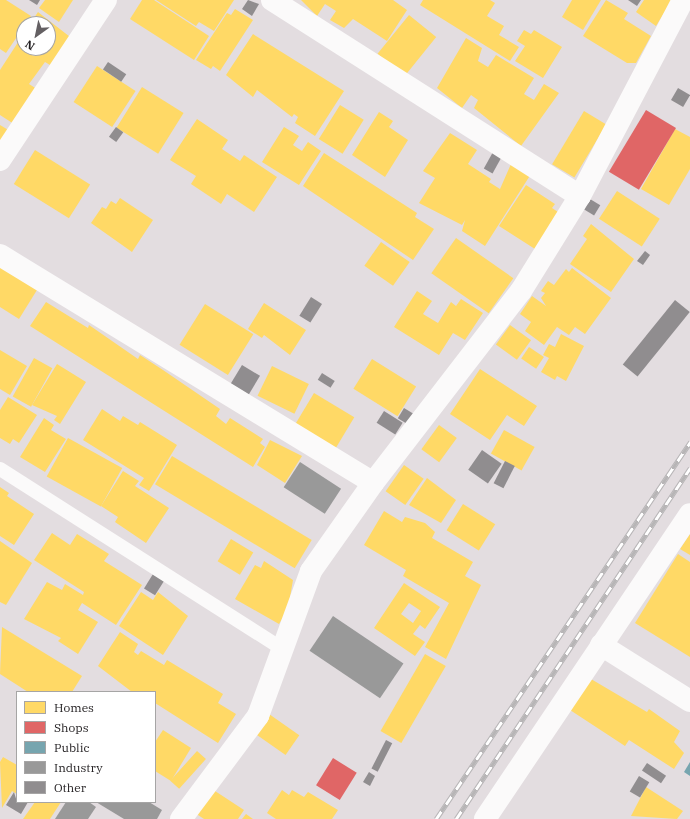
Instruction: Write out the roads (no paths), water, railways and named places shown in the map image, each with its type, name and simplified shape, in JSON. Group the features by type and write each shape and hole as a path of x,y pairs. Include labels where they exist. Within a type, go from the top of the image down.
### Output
{"street":[{"path":"0,160 106,0"},
{"path":"272,0 580,196"},
{"path":"181,819 258,716 284,650 310,571 373,483 521,291 580,196 683,0"},
{"path":"0,256 373,483"},
{"path":"485,819 690,514"},
{"path":"601,645 690,701"}],"lane":[{"path":"0,469 284,650"}],"railway":[{"path":"436,819 690,442"},
{"path":"456,819 690,468"}]}
